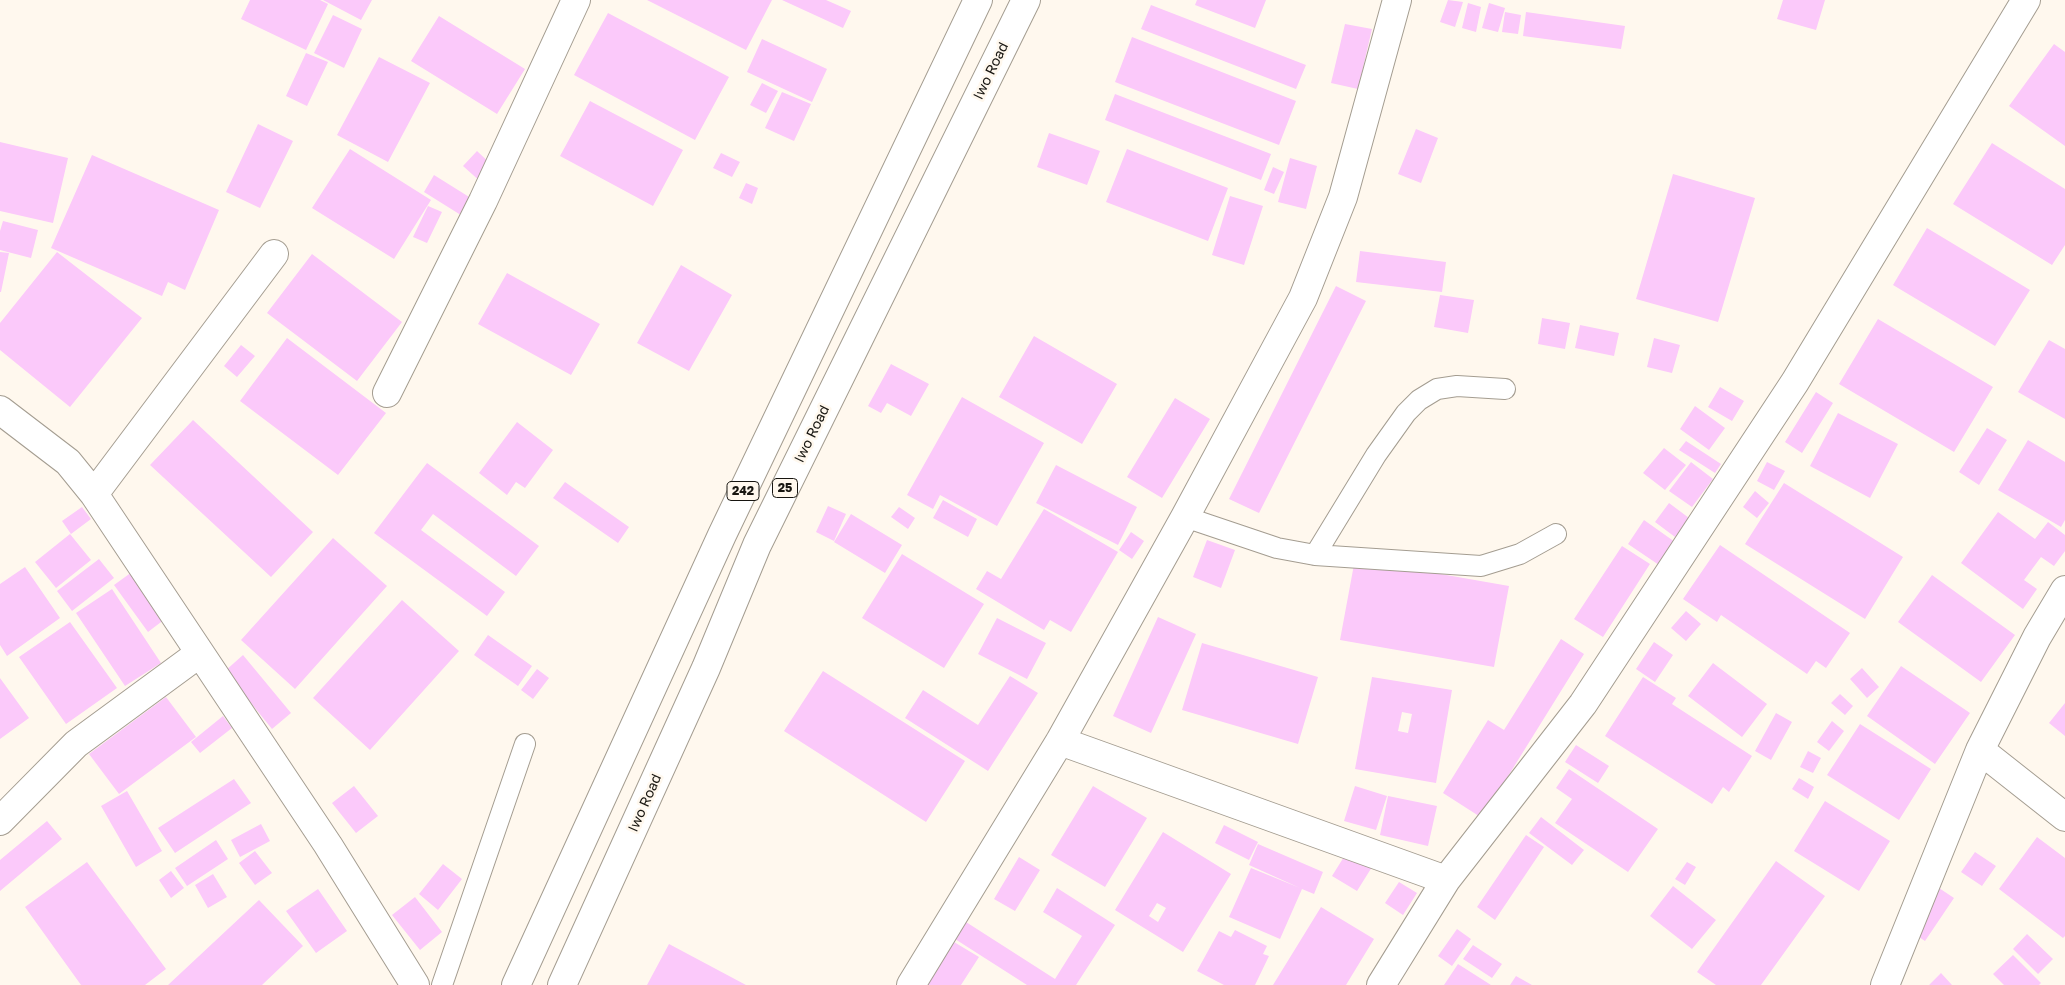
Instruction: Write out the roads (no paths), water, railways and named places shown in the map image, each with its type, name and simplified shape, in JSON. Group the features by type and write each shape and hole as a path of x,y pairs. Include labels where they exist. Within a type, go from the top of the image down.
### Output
{"street":[{"path":"387,393 483,202 576,0"},
{"name":"242","path":"516,985 722,535 978,0"},
{"name":"Iwo Road","path":"562,985 706,668 757,545 1026,0"},
{"path":"910,985 1060,741 1185,517 1298,307 1344,197 1397,0"},
{"path":"1382,985 1446,880 1582,704 1796,382 2026,0"},
{"path":"94,494 274,254"},
{"path":"0,410 68,462 94,494 328,846 415,985"},
{"path":"722,535 757,545"},
{"path":"1886,985 1980,750 2037,637 2065,590"},
{"path":"0,821 76,744 200,653"},
{"path":"1060,741 1446,880"},
{"path":"1980,750 2065,817"}],"lane":[{"path":"1314,555 1376,455 1406,413 1419,400 1437,389 1457,386 1505,389"},
{"path":"1185,517 1277,548 1314,555 1482,566 1520,554 1556,534"},
{"path":"442,985 525,744"}]}
